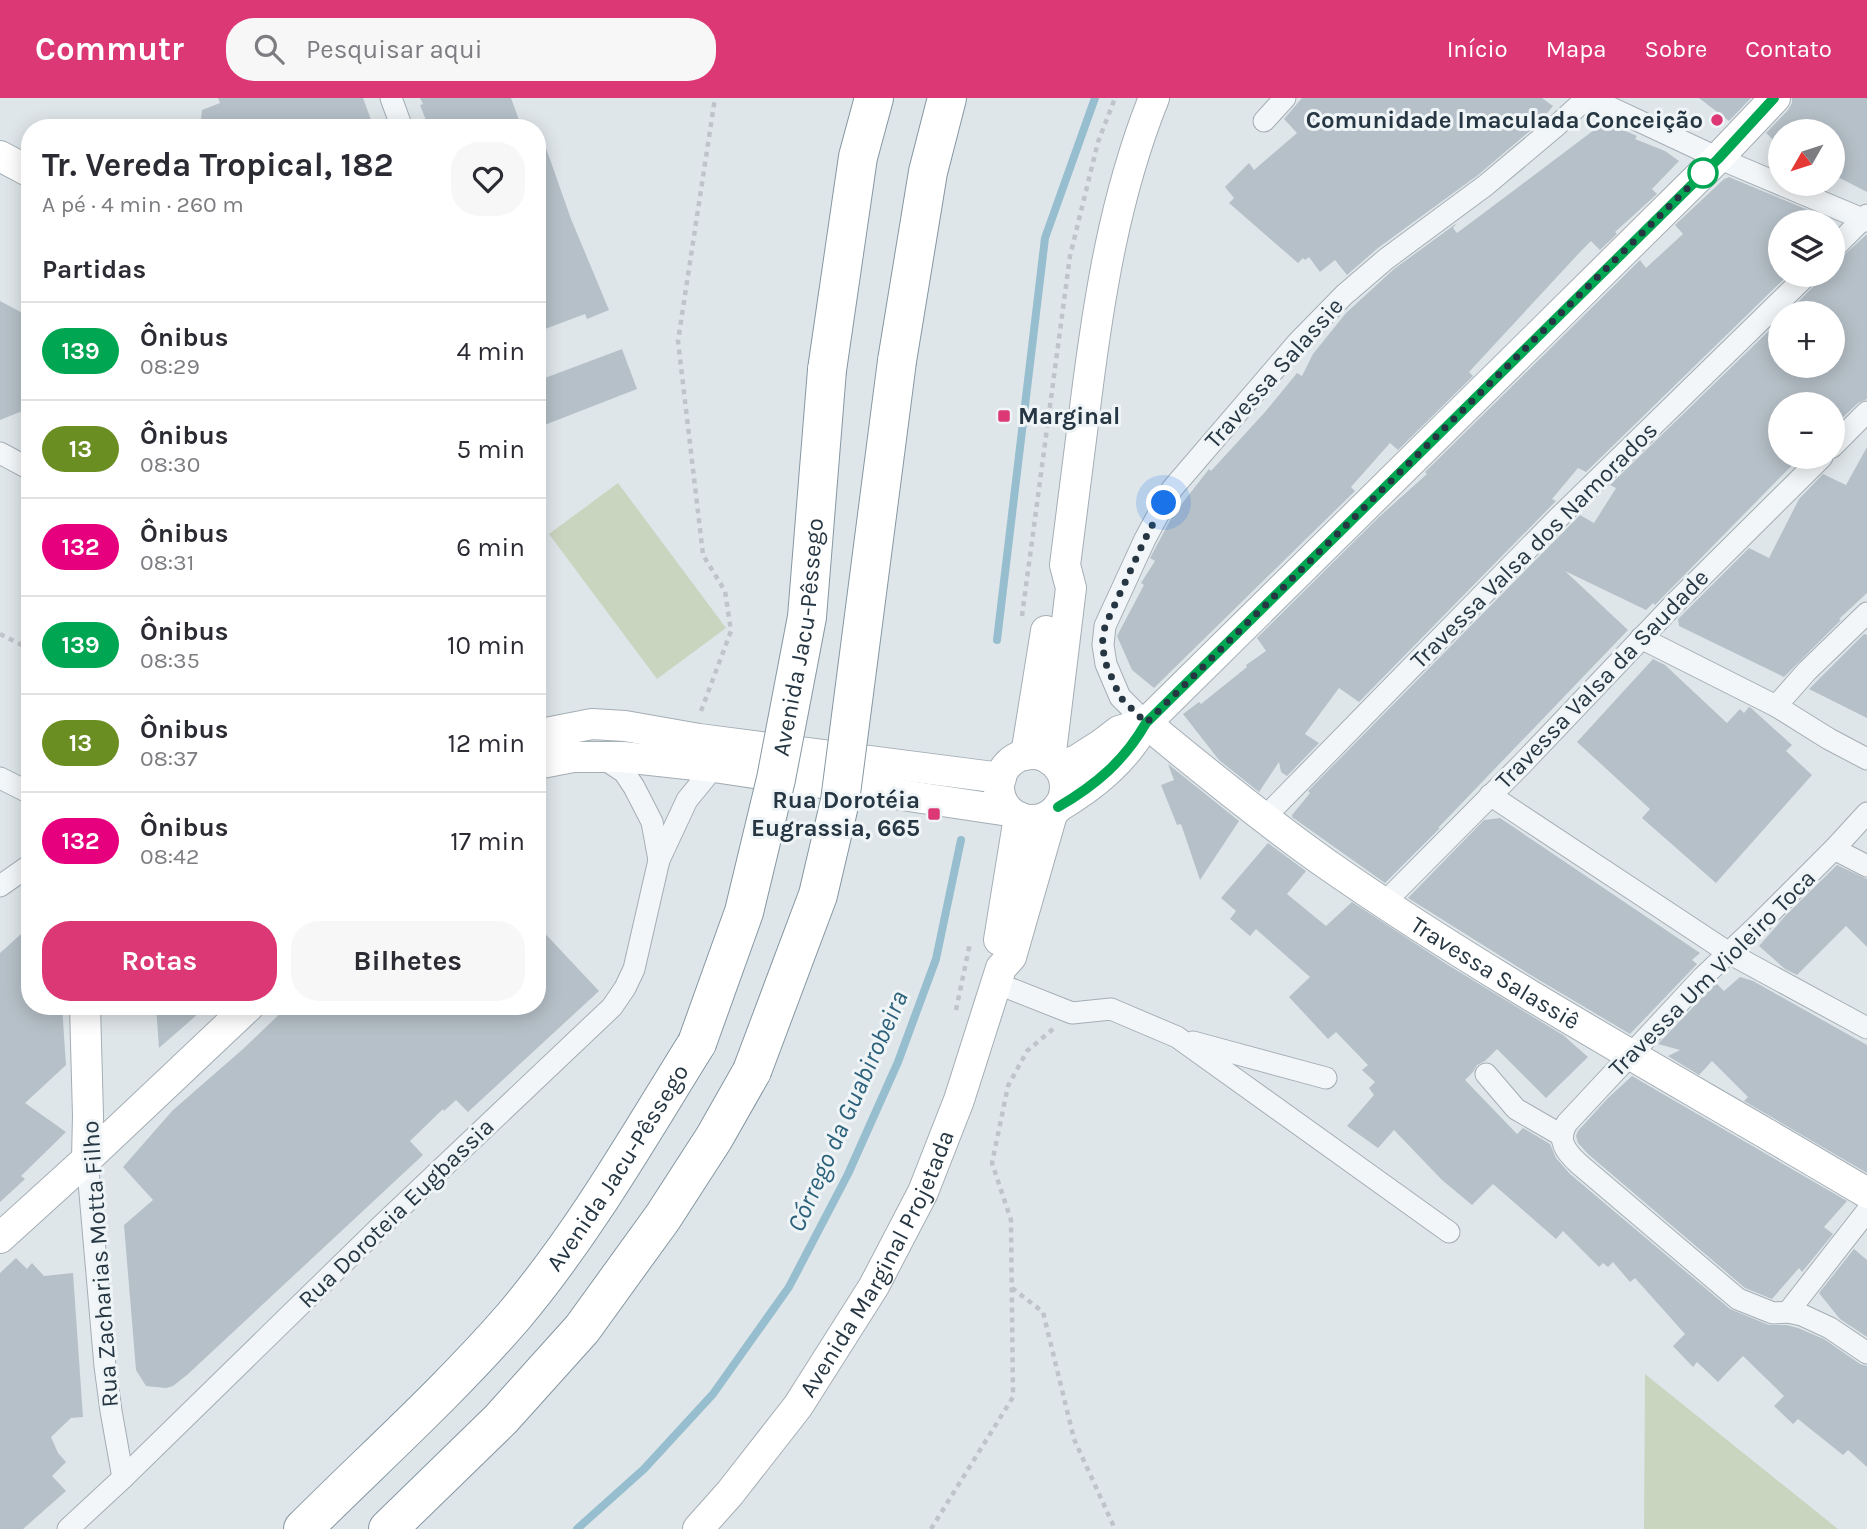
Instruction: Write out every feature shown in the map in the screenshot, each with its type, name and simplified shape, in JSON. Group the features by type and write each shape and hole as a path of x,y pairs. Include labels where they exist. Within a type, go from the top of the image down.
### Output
{"highway":[{"name":"Avenida Jacu-Pêssego","path":"303,1529 466,1368 513,1316 559,1259 614,1177 697,1043 744,912 779,766 807,617 827,370 858,157 874,98"},
{"path":"388,1529 501,1419 582,1329 663,1217 714,1138 752,1071 818,895 840,801 897,361 928,172 947,98"}],"main road":[{"path":"1044,761 1053,582 1065,565 1095,328 1112,235 1143,124 1154,98"},
{"path":"546,762 573,757 623,757 934,798 1036,820 1055,811 1102,778 1133,745 1146,723 1718,159 1774,98"},
{"path":"0,156 21,167"},
{"path":"1014,814 1005,805 999,791 1001,778 1008,765 1015,760 1077,760 1119,731 1146,723"},
{"name":"Travessa Salassiê","path":"1146,723 1264,818 1384,902 1630,1055 1867,1192"},
{"path":"546,733 592,724 625,726 699,739 1001,778"},
{"path":"1044,761 1062,774 1065,791 1063,800 1055,811"},
{"name":"Avenida Marginal Projetada","path":"698,1529 730,1493 798,1406 874,1286 923,1192 959,1100 999,976 1011,957 1055,811"},
{"name":"Avenida Marginal Projetada","path":"999,976 997,952 1014,814"},
{"name":"Rua Zacharias Motta Filho","path":"85,1015 89,1116 87,1159"},
{"path":"0,1238 239,1015"}],"street":[{"path":"391,98 399,119"},
{"path":"1264,121 1285,98"},
{"path":"1588,98 1718,159 1866,219 1845,238"},
{"name":"Travessa Salassie","path":"1146,723 1120,697 1106,664 1102,645 1105,626 1145,539 1172,489 1298,342 1344,295 1386,258 1486,185 1588,98"},
{"name":"Travessa Valsa dos Namorados","path":"1264,818 1555,522 1795,287"},
{"path":"1845,434 1867,412"},
{"path":"0,453 21,464"},
{"name":"Travessa Valsa da Saudade","path":"1384,902 1810,469"},
{"path":"1776,706 1807,671 1867,613"},
{"path":"1641,638 1776,706 1867,759"},
{"name":"Rua Doroteia Eugbassia","path":"601,757 624,772 634,787 652,822 659,860"},
{"name":"Rua Doroteia Eugbassia","path":"68,1529 372,1234 612,1007 634,969 659,860 687,800 714,767"},
{"path":"0,778 21,788"},
{"path":"1490,795 1729,953 1867,1028"},
{"name":"Travessa Um Violeiro Toca","path":"1561,1135 1567,1123 1703,977 1834,849 1867,813"},
{"path":"1834,849 1867,866"},
{"path":"0,886 21,871"},
{"path":"999,976 1072,1013 1111,1009 1177,1037 1326,1077"},
{"path":"1177,1037 1449,1232"},
{"path":"1486,1074 1516,1109 1561,1135 1566,1153 1738,1299 1773,1313 1802,1315 1830,1328 1867,1353"},
{"name":"Rua Zacharias Motta Filho","path":"87,1159 105,1366 123,1478"},
{"path":"1788,1312 1867,1211"}],"path":[{"path":"700,720 731,631 725,591 703,555 678,341 715,98"},
{"path":"1021,619 1070,256 1098,142 1115,98"},
{"path":"0,634 21,644"},
{"path":"953,1021 970,943"},
{"path":"931,1529 1013,1397 1011,1220 992,1163 1008,1086 1027,1051 1072,1013"},
{"path":"1012,1288 1043,1312 1074,1439 1115,1529"}],"green space":[{"path":"618,483 726,628 657,679 549,534"},
{"path":"1645,1374 1838,1529 1644,1529"}],"building":[{"path":"218,98 363,98 371,119 201,119 202,110 220,103"},
{"path":"420,98 511,98 519,119 425,119 420,105 423,104"},
{"path":"1302,98 1542,98 1553,106 1538,124 1478,175 1378,248 1347,275 1335,260 1320,272 1309,257 1298,263 1229,203 1234,198 1225,187 1249,163 1254,170 1297,133 1284,119"},
{"path":"1699,98 1751,98 1729,121"},
{"path":"1792,98 1867,98 1867,192 1845,181 1845,119 1779,119 1792,103"},
{"path":"1612,125 1637,136 1635,139 1665,151 1679,161 1652,189 1657,194 1615,232 1617,234 1600,250 1591,241 1469,372 1473,376 1398,450 1390,443 1351,487 1355,491 1154,688 1132,670 1117,636 1144,585 1141,583 1155,561 1150,558 1173,515 1209,469 1211,471 1297,373 1302,376 1313,354 1346,313 1394,269 1457,223 1453,228 1457,233 1598,127"},
{"path":"546,148 571,219 609,310 587,319 585,314 546,329"},
{"path":"1729,177 1768,193 1768,196 1774,196 1808,210 1768,210 1768,287 1776,287 1586,472 1578,468 1552,499 1556,501 1359,702 1339,688 1305,734 1319,743 1287,776 1281,772 1279,762 1259,792 1219,760 1183,714 1199,702 1201,704 1266,651 1257,638 1379,517 1427,474 1425,472 1640,260 1646,268 1683,234 1675,225"},
{"path":"1867,234 1867,399 1858,403 1845,415 1845,392 1768,392 1768,469 1788,469 1655,605 1653,603 1646,610 1565,571 1628,630 1385,883 1292,817 1310,793 1308,791 1580,515 1594,523 1616,488 1610,485 1768,332 1768,378 1845,378 1845,301 1799,301 1813,287 1845,287 1845,254"},
{"path":"0,301 21,312 21,412 0,420"},
{"path":"622,349 637,389 546,424 546,378"},
{"path":"1867,447 1867,593 1784,677 1679,626 1678,619 1749,548 1769,558 1799,499 1823,474 1846,485"},
{"path":"1864,634 1867,635 1867,718 1809,689"},
{"path":"1653,659 1665,665 1727,723 1740,709 1744,713 1751,708 1792,745 1786,751 1812,775 1716,883 1642,818 1650,809 1577,742"},
{"path":"1168,764 1239,821 1200,880 1181,824 1177,825 1161,785 1174,780"},
{"path":"1500,818 1700,953 1692,960 1697,964 1630,1034 1408,898 1484,820"},
{"path":"1268,843 1306,871 1287,894 1326,926 1352,902 1448,965 1563,1035 1588,1057 1546,1098 1497,1049 1477,1065 1465,1080 1517,1134 1523,1128 1550,1144 1556,1158 1570,1174 1730,1309 1769,1325 1798,1328 1824,1339 1867,1366 1867,1467 1848,1450 1843,1455 1798,1419 1793,1424 1774,1406 1784,1396 1743,1356 1718,1382 1697,1362 1693,1367 1673,1346 1685,1334 1635,1278 1630,1282 1613,1262 1608,1267 1603,1263 1599,1267 1563,1231 1556,1239 1493,1184 1472,1205 1442,1180 1394,1130 1378,1148 1347,1126 1374,1095 1369,1088 1375,1082 1362,1070 1368,1065 1336,1032 1328,1039 1289,997 1310,977 1256,929 1250,936 1230,919 1236,911 1221,898"},
{"path":"1837,865 1867,879 1867,947 1846,926 1797,975 1785,969 1759,946"},
{"path":"21,934 21,1015 63,1015 66,1065 25,1103 66,1132 21,1176 25,1179 0,1202 0,953"},
{"path":"546,935 599,991 468,1112 456,1100 444,1111 443,1109 410,1141 423,1155 187,1375 166,1388 146,1386 136,1370 124,1225 153,1200 123,1167 173,1110 279,1015 546,1015"},
{"path":"1740,977 1753,981 1867,1045 1867,1173 1744,1101 1748,1097 1712,1061 1699,1075 1668,1056 1680,1050 1658,1044 1716,983 1724,991"},
{"path":"157,1015 197,1015 159,1048"},
{"path":"1632,1076 1847,1201 1824,1227 1833,1234 1802,1272 1799,1268 1772,1299 1745,1288 1578,1143 1578,1131"},
{"path":"1854,1249 1867,1260 1867,1337 1840,1319 1819,1293"},
{"path":"16,1258 27,1269 32,1263 44,1276 73,1273 83,1417 71,1418 51,1437 58,1453 66,1462 52,1476 66,1491 23,1529 0,1529 0,1273"}],"waterway":[{"path":"997,640 1045,238 1095,98"},
{"name":"Córrego da Guabirobeira","path":"577,1529 644,1469 713,1394 789,1287 848,1174 898,1062 936,959 961,840"}],"bus line":[{"name":"139","path":"1058,807 1102,778 1133,745 1146,723 1718,159 1774,98"}],"place":[{"name":"Comunidade Imaculada Conceição","path":"1717,120"},
{"name":"Marginal","path":"1004,416"},
{"name":"Rua Dorotéia Eugrassia, 665","path":"934,814"}],"route":[{"path":"1164,503 1105,626 1102,645 1106,664 1120,697 1146,723 1703,173"}]}
